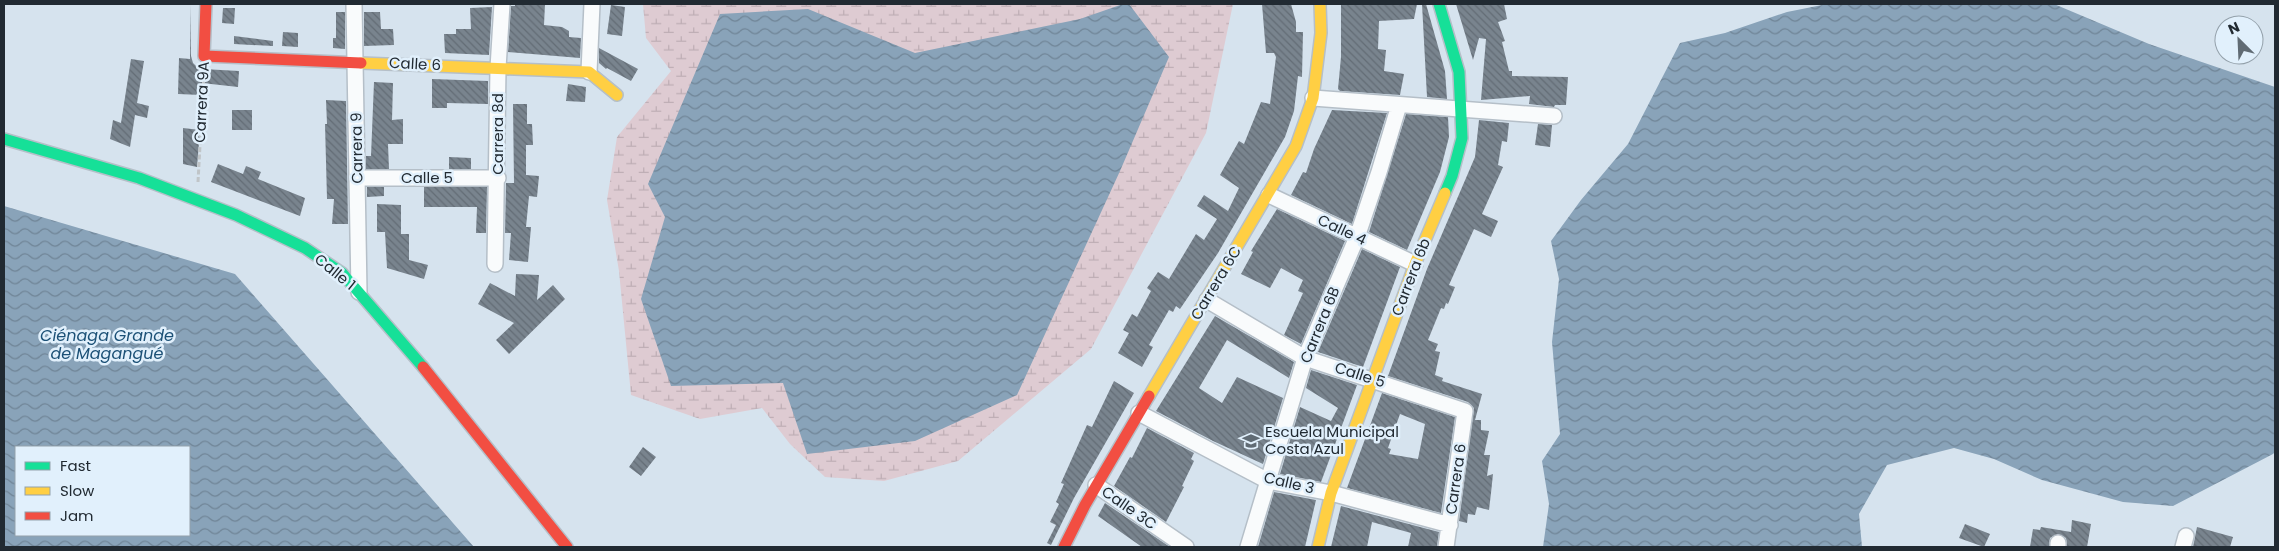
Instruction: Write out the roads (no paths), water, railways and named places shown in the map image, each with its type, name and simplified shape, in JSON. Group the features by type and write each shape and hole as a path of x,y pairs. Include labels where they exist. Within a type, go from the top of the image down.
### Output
{"street":[{"name":"Carrera 9A","path":"204,56 206,4"},
{"name":"Carrera 9","path":"354,4 359,292"},
{"name":"Carrera 8d","path":"496,264 498,68 502,4"},
{"path":"592,4 590,72 617,95"},
{"name":"Carrera 6C","path":"1064,547 1096,485 1269,195 1296,146 1314,98 1322,33 1320,4"},
{"name":"Carrera 6b","path":"1318,547 1331,493 1416,264 1452,176 1462,138 1459,72 1439,4"},
{"name":"Calle 6","path":"204,56 590,72"},
{"path":"1314,98 1554,116"},
{"name":"Carrera 6B","path":"1248,547 1305,358 1357,237 1399,105"},
{"name":"Calle 1","path":"4,139 140,178 236,215 305,248 342,273 398,336 567,547"},
{"name":"Calle 5","path":"357,178 498,178"},
{"name":"Calle 4","path":"1269,195 1416,264"},
{"name":"Calle 5","path":"1206,300 1305,358 1466,411"},
{"name":"Carrera 6","path":"1446,547 1466,411"},
{"name":"Calle 3","path":"1139,413 1268,482 1331,493 1450,525"},
{"name":"Calle 3C","path":"1096,485 1186,547"}],"water":[{"path":"1123,4 1129,4 1169,57 1120,171 1017,395 915,441 807,454 783,383 671,386 641,299 665,217 648,184 720,14 808,9 915,53 1080,19"},
{"path":"1827,4 2054,4 2149,44 2275,87 2275,452 2273,454 2173,506 2123,502 2042,480 1994,459 1954,448 1887,465 1859,514 1862,547 1543,547 1549,504 1542,461 1560,434 1552,342 1559,279 1551,241 1581,200 1628,144 1680,43 1725,33 1787,12"},
{"name":"Ciénaga Grande de Magangué","path":"4,206 235,274 474,547 4,547"}],"place":[{"name":"Escuela Municipal Costa Azul","path":"1251,441"}]}
